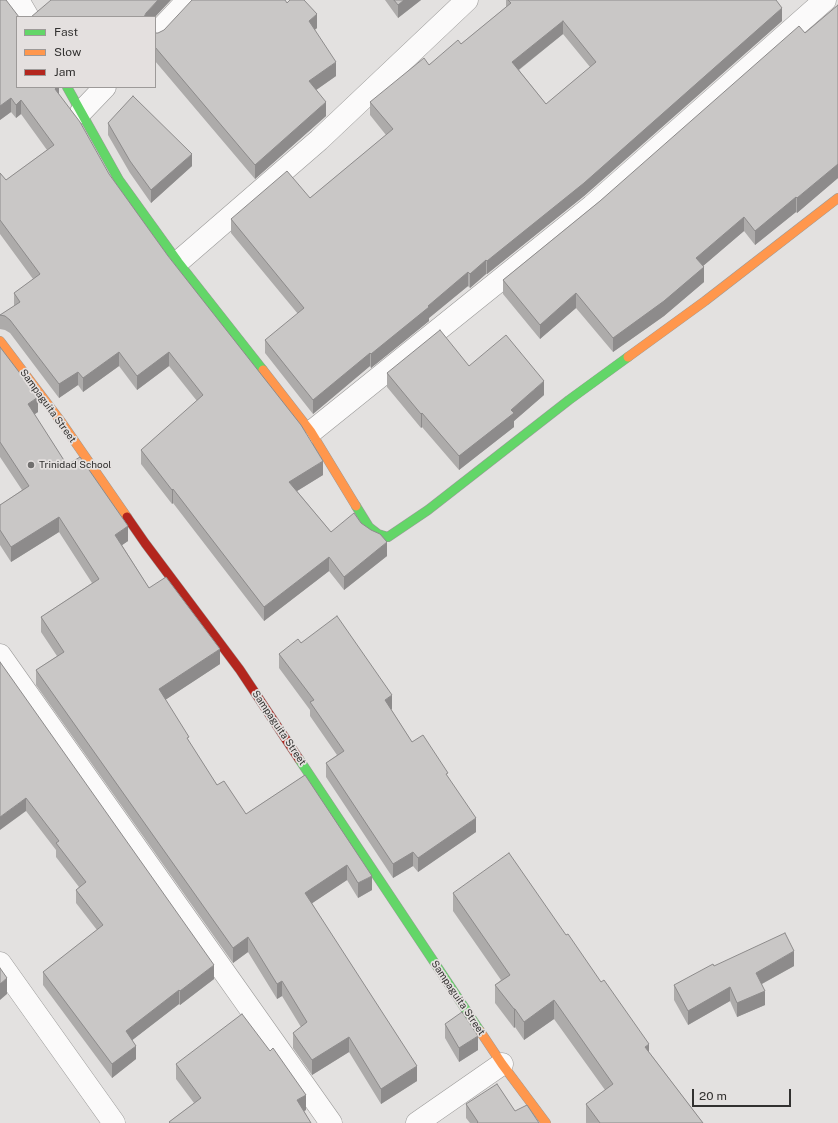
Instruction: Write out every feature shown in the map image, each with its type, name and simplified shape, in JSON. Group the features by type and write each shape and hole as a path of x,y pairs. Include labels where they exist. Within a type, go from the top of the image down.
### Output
{"street":[{"path":"18,0 27,16"},
{"path":"156,34 188,0"},
{"path":"178,262 319,140 467,0"},
{"path":"311,432 592,206 824,0"},
{"path":"68,88 118,180 178,262 311,432 369,527 378,534 388,537 428,510 569,400 705,301 838,198"},
{"path":"81,112 104,88"},
{"name":"Sampaguita Street","path":"0,341 62,423 145,544 240,670 502,1064 546,1123"},
{"path":"0,655 331,1123"},
{"path":"0,963 114,1123"},
{"path":"417,1123 502,1064"}],"building":[{"path":"0,0 6,0 18,16 16,16 16,88 56,88 55,89 80,122 109,174 168,256 301,425 323,461 289,482 331,532 354,513 361,523 380,534 387,542 344,577 329,557 264,607 173,489 172,490 141,450 203,395 169,352 137,376 119,352 83,378 78,372 59,384 10,320 5,316 0,315 20,302 14,293 40,274 0,220 0,173 6,180 54,145 21,100 16,105 11,98 0,106"},
{"path":"51,0 158,0 144,16 32,16"},
{"path":"192,0 285,0 287,3 290,0 304,0 317,14 309,21 336,62 309,81 326,102 255,165 156,48 156,33 164,30"},
{"path":"394,0 404,0 398,5"},
{"path":"508,0 776,0 782,8 584,183 487,261 486,260 470,274 468,272 428,306 429,307 313,400 265,340 304,308 231,219 287,171 310,198 393,129 370,102 424,58 429,65 458,40 461,44 511,3","holes":["563,21 596,62 546,104 512,62"]},
{"path":"838,5 838,164 755,231 744,217 696,258 704,267 664,301 613,338 576,293 540,325 503,280 600,201 799,26 805,33"},
{"path":"133,96 192,154 151,190 130,161 108,123"},
{"path":"440,330 469,366 506,335 544,381 511,410 514,413 459,456 387,373"},
{"path":"0,347 38,397 28,404 67,465 80,457 128,526 115,535 149,588 166,577 220,649 159,689 189,737 187,738 217,785 224,781 246,814 305,775 372,876 358,883 347,865 305,893 417,1066 381,1089 349,1037 312,1060 293,1033 307,1022 282,981 277,984 248,937 233,948 36,670 64,652 41,617 99,579 59,517 11,547 0,530 0,505 29,486 0,442"},
{"path":"337,616 392,695 385,700 412,742 423,735 448,773 446,774 476,818 418,858 413,852 393,864 326,763 344,751 310,702 314,700 279,654 298,639 301,643"},
{"path":"0,662 214,965 126,1031 136,1046 112,1064 43,972 103,925 76,890 86,882 56,843 59,841 26,798 0,817"},
{"path":"509,853 566,935 568,934 601,982 604,980 649,1044 645,1047 703,1123 600,1123 586,1104 613,1084 554,1000 524,1022 495,985 510,975 453,893"},
{"path":"785,933 794,951 756,973 765,991 737,1003 730,987 688,1011 674,985 713,964 714,966"},
{"path":"0,968 7,978 0,984"},
{"path":"462,1012 478,1036 459,1048 445,1024"},
{"path":"242,1014 270,1051 273,1048 306,1095 297,1100 311,1123 170,1123 169,1122 201,1098 176,1064"},
{"path":"497,1084 515,1111 527,1105 539,1123 477,1123 478,1122 466,1104"}],"traffic: fast":[{"path":"68,88 119,180 178,262 263,370"},
{"path":"356,506 369,527 378,534 388,537 428,510 569,400 628,357"},
{"path":"299,759 480,1031"}],"traffic: slow":[{"path":"628,357 705,301 838,198"},
{"path":"0,341 62,423 127,517"},
{"path":"263,370 311,432 356,506"},
{"path":"480,1031 502,1064 546,1123"}],"traffic: jam":[{"path":"127,517 240,670 299,759"}],"place":[{"name":"Trinidad School","path":"31,465"}]}
